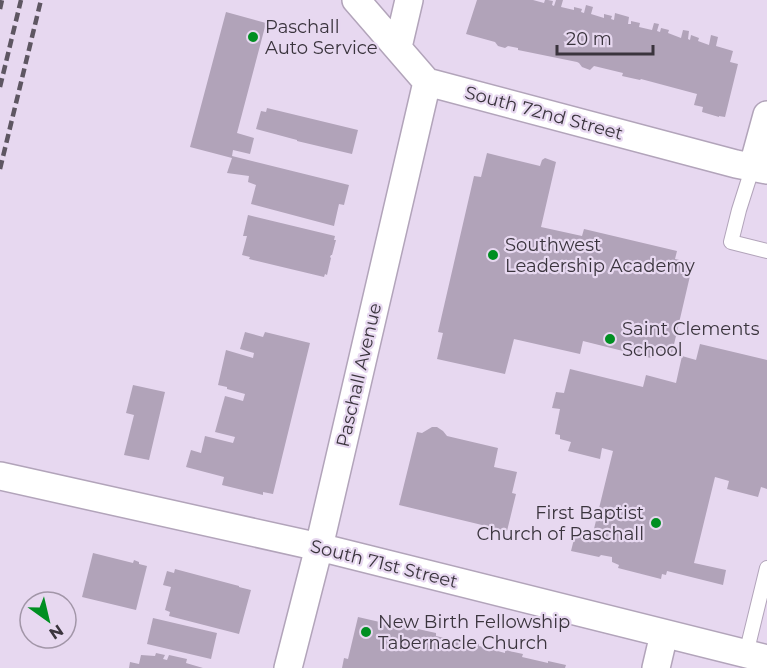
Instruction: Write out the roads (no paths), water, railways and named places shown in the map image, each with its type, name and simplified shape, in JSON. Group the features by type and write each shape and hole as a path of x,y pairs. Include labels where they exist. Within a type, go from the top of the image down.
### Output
{"street":[{"path":"356,0 427,82"},
{"path":"398,47 409,0"},
{"name":"South 72nd Street","path":"427,82 736,164 760,168"},
{"name":"Paschall Avenue","path":"288,668 319,547 427,82"},
{"path":"760,168 767,115"},
{"name":"South 71st Street","path":"0,476 319,547 757,657"},
{"path":"656,668 664,634"}],"lane":[{"path":"760,168 739,210 731,242 767,251"},
{"path":"757,657 767,568"}],"railway":[{"path":"0,9 2,0"},
{"path":"0,87 21,0"},
{"path":"0,169 41,0"}],"place":[{"name":"Paschall Auto Service","path":"253,37"},
{"name":"Southwest Leadership Academy","path":"493,255"},
{"name":"Saint Clements School","path":"610,339"},
{"name":"First Baptist Church of Paschall","path":"656,523"},
{"name":"New Birth Fellowship Tabernacle Church","path":"366,632"}]}
